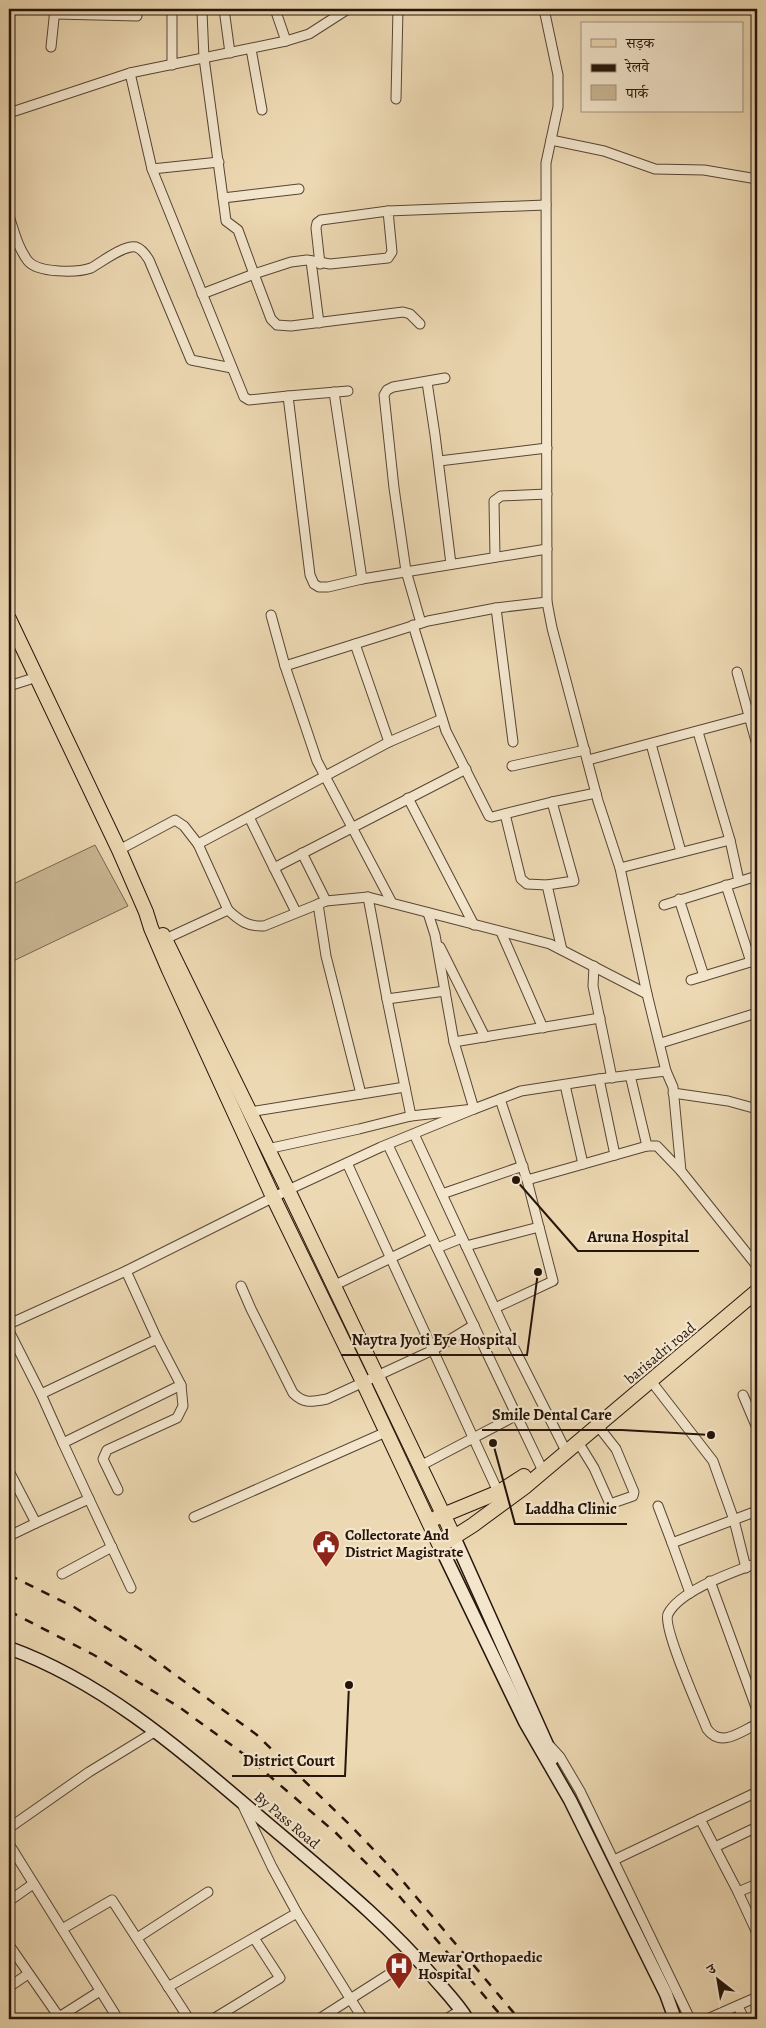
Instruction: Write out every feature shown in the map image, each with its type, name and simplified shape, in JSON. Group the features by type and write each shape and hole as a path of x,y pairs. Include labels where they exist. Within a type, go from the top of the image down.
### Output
{"main road":[{"path":"10,627 119,850 146,912 152,917 273,1197 440,1546"},
{"path":"161,941 288,1190 454,1537"},
{"name":"barisadri road","path":"565,1448 578,1442 598,1426 757,1283"},
{"name":"barisadri road","path":"440,1546 541,1468 757,1291"},
{"name":"barisadri road","path":"501,1498 516,1482 541,1468"},
{"path":"428,1522 443,1515 501,1498"}],"street":[{"path":"172,9 172,65"},
{"path":"224,9 230,53"},
{"path":"275,9 286,41"},
{"path":"9,113 130,73 286,41 309,34 348,9"},
{"path":"396,98 398,9"},
{"path":"544,9 558,75 558,107 546,163 547,602 552,628 596,793 620,868 647,994 661,1043 666,1071 674,1093 681,1171"},
{"path":"51,46 55,11 137,16"},
{"path":"202,12 204,58 226,221 238,230 274,322 277,325 291,326 403,312 410,314 420,324"},
{"path":"251,48 262,110"},
{"path":"130,73 152,169 232,368 247,400 348,391"},
{"path":"551,140 604,150 655,169 704,170 757,179"},
{"path":"152,169 219,162"},
{"path":"223,198 299,189"},
{"path":"319,323 315,262 316,228 317,223 321,220 388,210 546,205"},
{"path":"202,294 291,262 384,259 390,256 392,252 388,210"},
{"path":"9,216 21,249 30,263 38,268 54,271 89,269 130,247 141,250 149,260 191,360 232,368"},
{"path":"445,378 393,387 384,395 406,571 417,624 446,731 489,816 506,814 596,793"},
{"path":"427,382 439,461 442,501 451,564"},
{"path":"334,392 362,579"},
{"path":"288,396 311,580 319,587 328,587 406,571 547,548"},
{"path":"439,461 548,448"},
{"path":"495,557 494,501 501,496 547,494"},
{"path":"285,666 417,624 496,608 547,602"},
{"path":"496,608 513,742"},
{"path":"271,615 285,666 317,761 392,903"},
{"path":"355,644 389,742"},
{"path":"736,672 757,745"},
{"path":"9,686 36,677"},
{"path":"588,760 749,718"},
{"path":"198,844 389,742 442,719"},
{"path":"698,732 730,840 739,881"},
{"path":"651,744 681,852"},
{"path":"512,766 585,750"},
{"path":"274,868 466,768"},
{"path":"408,798 474,925"},
{"path":"506,814 521,878 527,884 547,885 574,881 552,802"},
{"path":"249,817 296,912"},
{"path":"119,850 175,820 184,826 198,844 228,910 238,919 254,926 264,926 322,902 368,897 550,944 647,994"},
{"path":"620,868 730,840"},
{"path":"302,853 322,902 326,956 361,1094"},
{"path":"664,904 757,876"},
{"path":"547,885 562,950"},
{"path":"691,980 754,961 726,885"},
{"path":"368,897 386,999 411,1116"},
{"path":"679,899 704,976"},
{"path":"161,941 228,910"},
{"path":"428,913 435,935 454,1042 474,1109"},
{"path":"502,932 543,1028"},
{"path":"435,935 485,1037"},
{"path":"594,966 593,986 612,1078"},
{"path":"386,999 445,991"},
{"path":"661,1043 757,1013"},
{"path":"454,1042 600,1018"},
{"path":"9,1324 126,1271 288,1190 474,1109 522,1091 666,1071"},
{"path":"630,1075 647,1146"},
{"path":"599,1079 614,1156"},
{"path":"564,1085 583,1164"},
{"path":"249,1112 405,1087"},
{"path":"674,1093 728,1101 757,1109"},
{"path":"495,1308 553,1281 523,1166 500,1099"},
{"path":"267,1149 411,1116 474,1109"},
{"path":"414,1134 495,1308 565,1448"},
{"path":"388,1145 541,1468"},
{"path":"527,1180 647,1146 657,1146 681,1171 757,1266"},
{"path":"347,1163 501,1498"},
{"path":"442,1194 523,1166"},
{"path":"437,1248 539,1227"},
{"path":"333,1286 432,1238"},
{"path":"118,1490 103,1459 104,1454 108,1450 177,1418 183,1406 181,1386 126,1271"},
{"path":"241,1286 292,1393 298,1399 311,1403 327,1399 433,1350 474,1325"},
{"path":"9,1330 41,1394 131,1588"},
{"path":"41,1394 157,1338"},
{"path":"654,1376 713,1461 734,1520 746,1568"},
{"path":"63,1443 181,1386"},
{"path":"743,1395 757,1428"},
{"path":"420,1466 517,1416"},
{"path":"578,1442 594,1468 610,1504 633,1496 634,1492 616,1449 598,1426"},
{"path":"194,1517 386,1432"},
{"path":"9,1471 36,1523"},
{"path":"9,1536 89,1499"},
{"path":"658,1506 690,1594"},
{"path":"672,1543 757,1511"},
{"path":"454,1537 547,1744 570,1800"},
{"path":"440,1546 525,1722 570,1800 666,1994 673,2019"},
{"path":"62,1574 112,1547"},
{"path":"757,1563 710,1581 674,1606 668,1614 668,1629 707,1729 715,1737 726,1738 757,1724"},
{"path":"710,1581 757,1710"},
{"name":"By Pass Road","path":"9,1648 34,1657 93,1688 156,1732 344,1888 416,1957 464,2015"},
{"path":"501,1674 513,1668"},
{"path":"9,1828 89,1772 156,1732"},
{"path":"547,1744 560,1757 580,1791 690,2019"},
{"path":"548,1762 553,1781 660,2000 673,2019"},
{"path":"614,1860 757,1792"},
{"path":"242,1803 272,1867 297,1913 363,2019"},
{"path":"700,1819 757,1933"},
{"path":"715,1847 757,1828"},
{"path":"9,1844 118,2019"},
{"path":"9,1901 33,1884"},
{"path":"738,1892 757,1884"},
{"path":"137,1938 208,1892"},
{"path":"62,1929 112,1900 189,2019"},
{"path":"168,1987 297,1913"},
{"path":"213,2019 280,1978 254,1938"},
{"path":"9,1945 57,2018 100,1991"},
{"path":"319,2019 416,1957"},
{"path":"9,1987 28,1974"},
{"path":"707,2019 757,1997"},
{"path":"738,2006 744,2019"},
{"path":"446,2019 464,2015"}],"green space":[{"path":"95,845 128,906 9,963 9,886"}],"railway":[{"path":"9,1575 74,1607 140,1649 257,1735 352,1827 395,1872 519,2019"},
{"path":"9,1611 94,1655 179,1707 245,1755 336,1833 400,1897 504,2019"}],"place":[{"name":"Aruna Hospital","path":"516,1180"},
{"name":"Naytra Jyoti Eye Hospital","path":"538,1272"},
{"name":"Smile Dental Care","path":"711,1435"},
{"name":"Laddha Clinic","path":"493,1443"},
{"name":"Collectorate And District Magistrate","path":"326,1568"},
{"name":"District Court","path":"349,1685"},
{"name":"Mewar Orthopaedic Hospital","path":"399,1990"}]}
